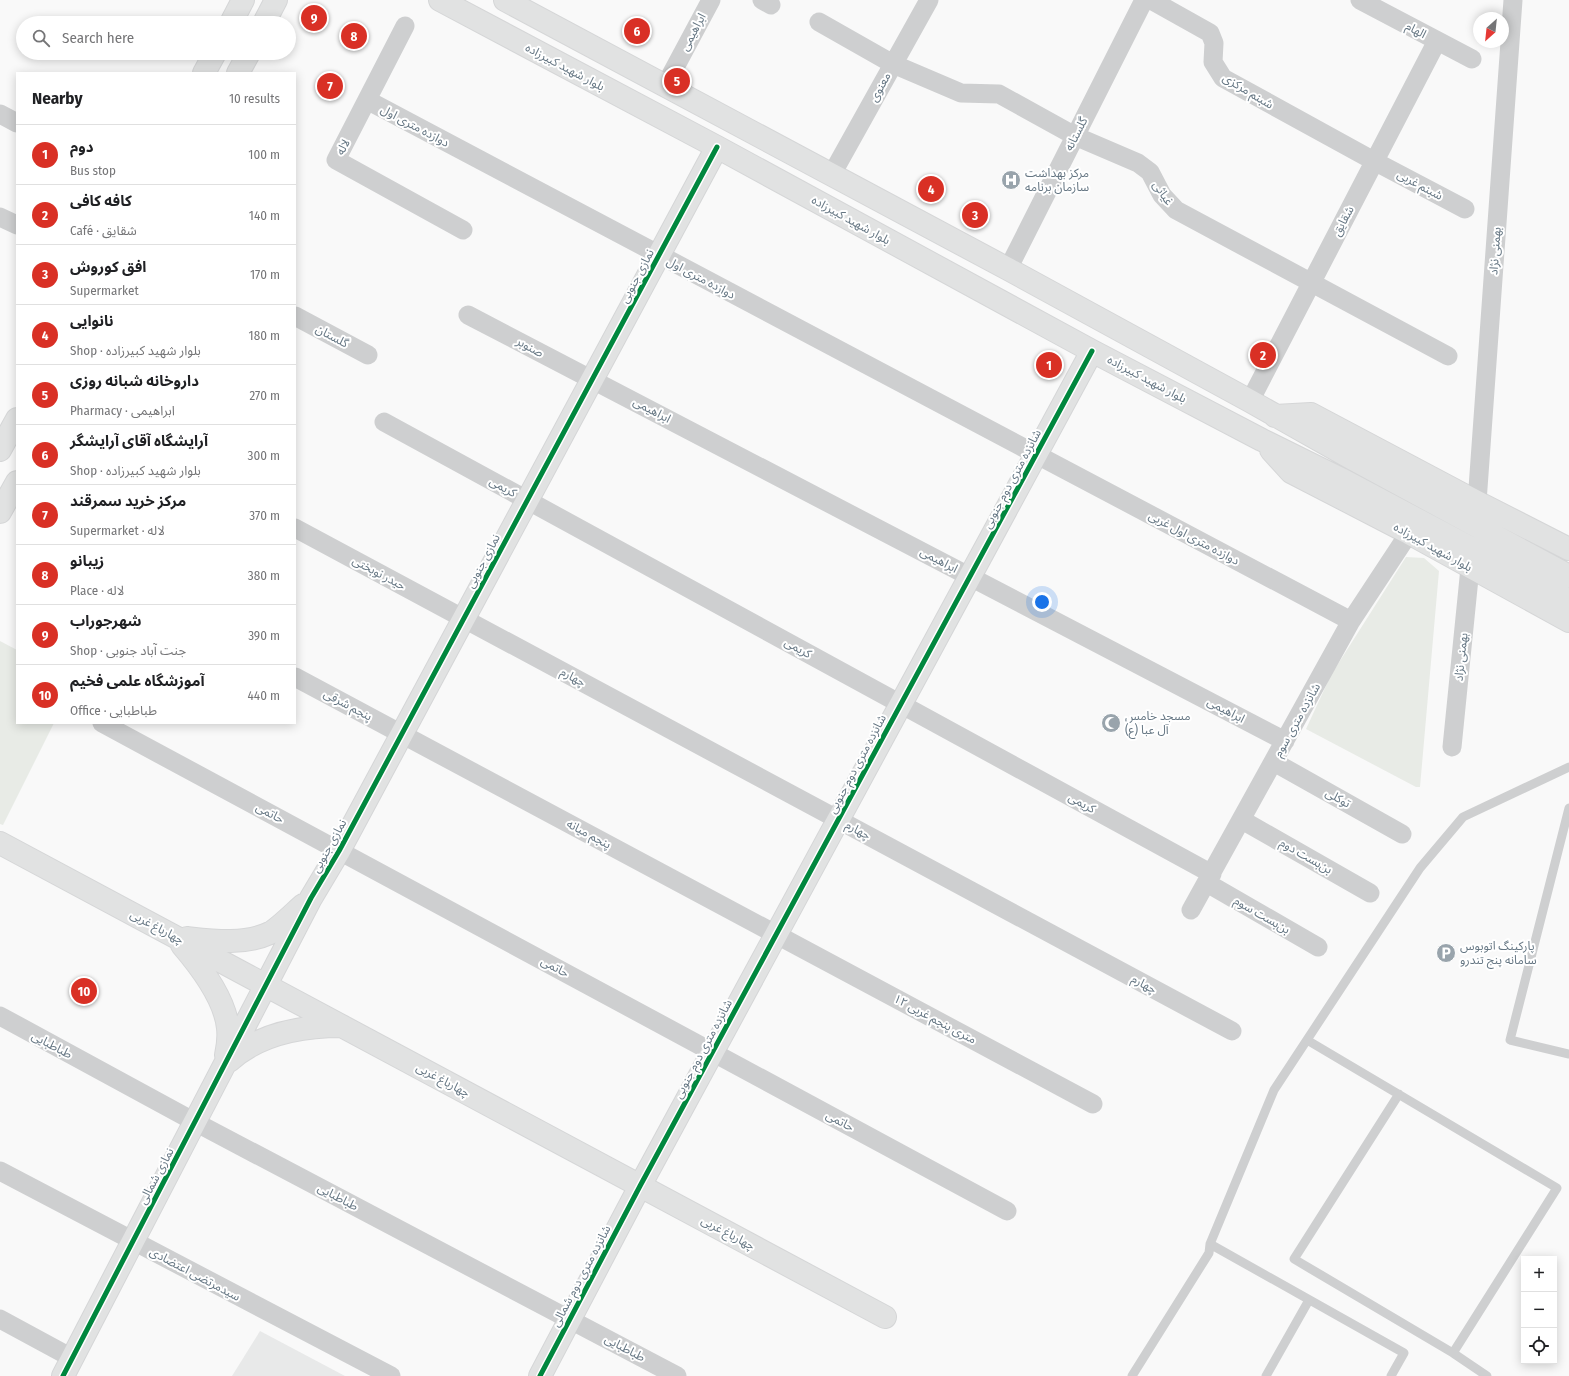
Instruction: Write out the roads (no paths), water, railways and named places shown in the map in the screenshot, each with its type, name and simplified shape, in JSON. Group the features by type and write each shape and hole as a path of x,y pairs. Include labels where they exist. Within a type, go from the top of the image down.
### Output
{"street":[{"path":"235,16 243,0"},
{"path":"268,16 276,0"},
{"name":"بلوار شهید کبیرزاده","path":"440,0 717,147 1092,351 1262,440 1341,479 1569,600"},
{"path":"505,0 1008,269 1569,576"},
{"name":"ابراهیمی","path":"665,86 710,0"},
{"name":"معنوی","path":"832,174 929,0"},
{"name":"گلستانه","path":"1008,269 1144,0"},
{"name":"شبنم مرکزی","path":"1150,0 1210,33 1214,44 1213,62 1223,78 1374,162"},
{"name":"الهام","path":"1360,0 1472,59"},
{"name":"بهمنی نژاد","path":"1477,502 1513,0"},
{"name":"غیاثی","path":"819,22 893,64 961,93 1000,94 1075,136 1138,163 1150,172 1162,195 1176,210 1448,356"},
{"name":"لاله","path":"405,26 336,160 463,230"},
{"name":"شقایق","path":"1250,401 1437,41"},
{"path":"205,72 211,60"},
{"path":"239,72 245,60"},
{"name":"دوازده متری اول","path":"367,100 659,256 1036,454"},
{"path":"0,114 16,122"},
{"name":"نمازی جنوبی","path":"266,985 311,898 339,851 717,147"},
{"name":"شبنم غربی","path":"1374,162 1465,209"},
{"path":"0,216 16,224"},
{"name":"صنوبر","path":"468,315 592,379"},
{"name":"گلستان","path":"296,317 368,355"},
{"name":"شانزده متری دوم جنوبی","path":"640,1186 1092,351"},
{"name":"ابراهیمی","path":"592,379 1285,741"},
{"path":"1275,416 1312,414 1569,549"},
{"path":"0,450 16,421"},
{"name":"کریمی","path":"384,422 901,704 1209,878"},
{"name":"بلوار شهید کبیرزاده","path":"1262,440 1291,472 1409,533 1470,568 1569,621"},
{"name":"دوازده متری اول غربی","path":"1036,454 1351,621"},
{"path":"0,512 16,484"},
{"name":"حیدر نوبختی","path":"296,529 464,618"},
{"name":"شانزده متری سوم","path":"1191,910 1351,621 1409,533"},
{"name":"بهمنی نژاد","path":"1452,747 1470,568"},
{"name":"چهارم","path":"464,618 1232,1031"},
{"name":"پنجم شرقی","path":"296,678 402,734"},
{"name":"حاتمی","path":"104,724 1007,1211"},
{"name":"پنجم میانه","path":"402,734 776,934"},
{"name":"توکلی","path":"1274,762 1402,834"},
{"name":"بن‌بست دوم","path":"1242,820 1370,893"},
{"name":"چهارباغ غربی","path":"0,843 885,1317"},
{"name":"بن‌بست سوم","path":"1209,878 1318,947"},
{"path":"176,937 216,941 245,940 270,933 311,898"},
{"name":"۱۲ متری پنجم غربی","path":"776,934 1093,1104"},
{"path":"176,937 198,963 213,987 223,1009 228,1026 228,1044 225,1064"},
{"name":"نمازی شمالی","path":"67,1367 266,985"},
{"name":"طباطبایی","path":"0,1016 195,1122 678,1376"},
{"path":"225,1064 239,1052 255,1042 277,1034 322,1026 344,1026"},
{"name":"سیدمرتضی اعتضادی","path":"0,1171 391,1376"},
{"name":"شانزده متری دوم شمالی","path":"540,1376 640,1186"},
{"path":"0,1320 67,1367"}],"lane":[{"path":"1132,1376 1209,1253 1210,1244 1274,1090 1420,868 1463,817 1569,767"},
{"path":"1569,808 1510,1040 1569,1054"},
{"path":"1307,1040 1557,1188 1453,1353"},
{"path":"1399,1094 1294,1260 1453,1353 1487,1376"},
{"path":"1210,1244 1404,1354 1391,1376"},
{"path":"1266,1376 1309,1300"}],"place":[{"name":"شهرجوراب","path":"314,18"},
{"name":"آرایشگاه آقای آرایشگر","path":"637,31"},
{"name":"زیبانو","path":"354,36"},
{"name":"داروخانه شبانه روزی","path":"677,81"},
{"name":"مرکز خرید سمرقند","path":"330,86"},
{"name":"مرکز بهداشت سازمان برنامه","path":"1011,180"},
{"name":"نانوایی","path":"931,189"},
{"name":"افق کوروش","path":"975,215"},
{"name":"کافه کافی","path":"1263,355"},
{"name":"دوم","path":"1049,365"},
{"name":"مسجد خامس آل عبا (ع)","path":"1111,723"},
{"name":"پارکینگ اتوبوس سامانه پنج تندرو","path":"1446,953"},
{"name":"آموزشگاه علمی فخیم","path":"84,991"}]}
